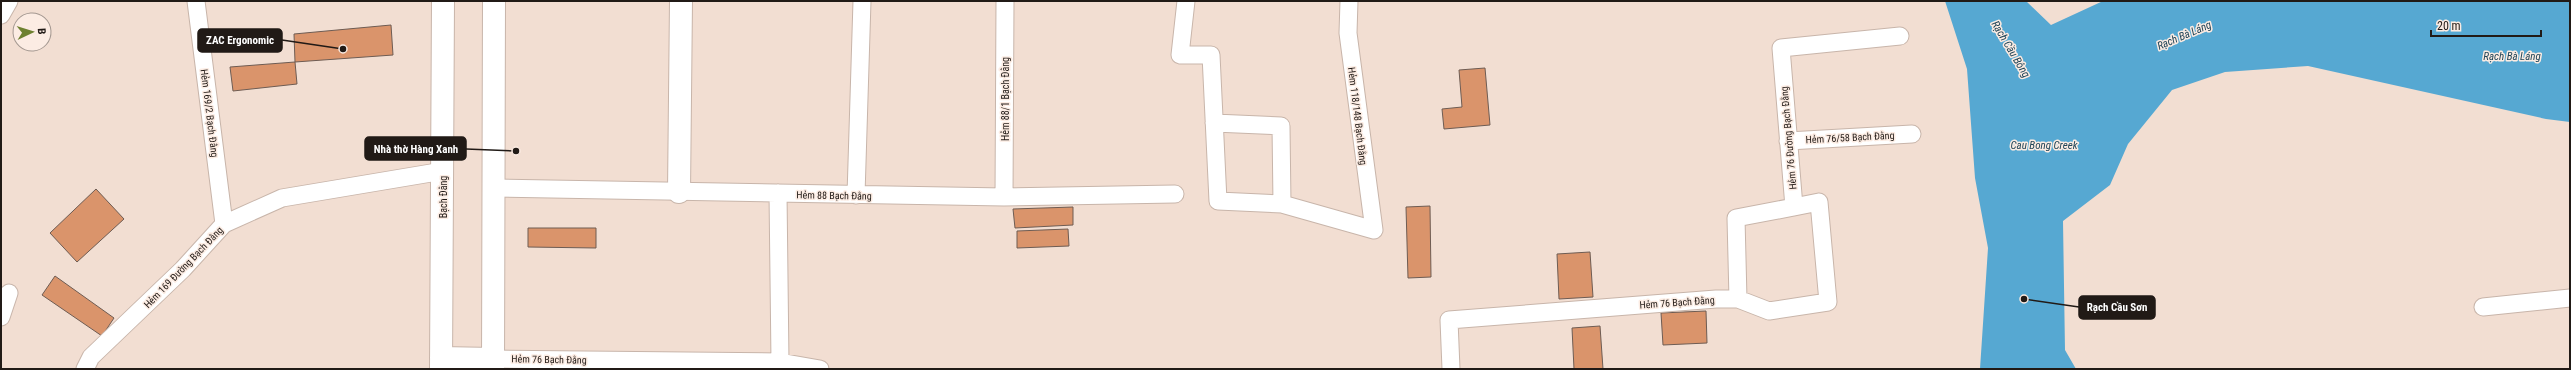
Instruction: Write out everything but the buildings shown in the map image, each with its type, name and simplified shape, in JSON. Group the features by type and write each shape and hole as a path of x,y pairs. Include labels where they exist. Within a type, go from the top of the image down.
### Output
{"main road":[{"name":"Bạch Đằng","path":"441,364 443,1"},
{"path":"441,364 493,364 494,1"},
{"path":"679,192 681,1"}],"lane":[{"path":"1,15 8,1"},
{"name":"Hẻm 169/2 Bạch Đằng","path":"196,1 224,224"},
{"path":"856,195 862,1"},
{"name":"Hẻm 88/1 Bạch Đằng","path":"1004,197 1005,1"},
{"path":"1186,1 1180,55 1211,56 1214,123 1218,201 1282,204 1281,126 1214,123"},
{"name":"Hẻm 118/148 Bạch Đằng","path":"1282,204 1374,230 1348,33 1348,1"},
{"name":"Hẻm 76 Đường Bạch Đằng","path":"1794,207 1781,48 1900,36"},
{"name":"Hẻm 76/58 Bạch Đằng","path":"1788,141 1912,134"},
{"name":"Hẻm 169 Đường Bạch Đằng","path":"85,369 91,357 183,269 224,224 282,198 443,171"},
{"name":"Hẻm 88 Bạch Đằng","path":"493,188 1004,197 1175,194"},
{"path":"778,193 780,362"},
{"name":"Hẻm 76 Bạch Đằng","path":"1451,369 1449,320 1738,299 1768,311 1828,302 1819,202 1794,207"},
{"path":"1738,299 1736,218 1794,207"},
{"path":"1,317 8,293"},
{"path":"2483,307 2570,298"},
{"name":"Hẻm 76 Bạch Đằng","path":"493,364 780,362 820,369"}],"water":[{"path":"1945,1 2026,1 2051,25 2103,1 2570,1 2570,122 2546,119 2308,66 2225,72 2172,90 2128,144 2110,185 2063,221 2065,350 2076,369 1980,369 1988,248 1975,178 1967,69"}],"place":[{"name":"ZAC Ergonomic","path":"343,49"},
{"name":"Nhà thờ Hàng Xanh","path":"516,151"},
{"name":"Rạch Cầu Sơn","path":"2024,299"}],"water label":[{"name":"Rạch Bà Láng","path":"2184,35"},
{"name":"Rạch Cầu Bông","path":"2011,49"},
{"name":"Rạch Bà Láng","path":"2512,56"},
{"name":"Cau Bong Creek","path":"2044,145"}]}
